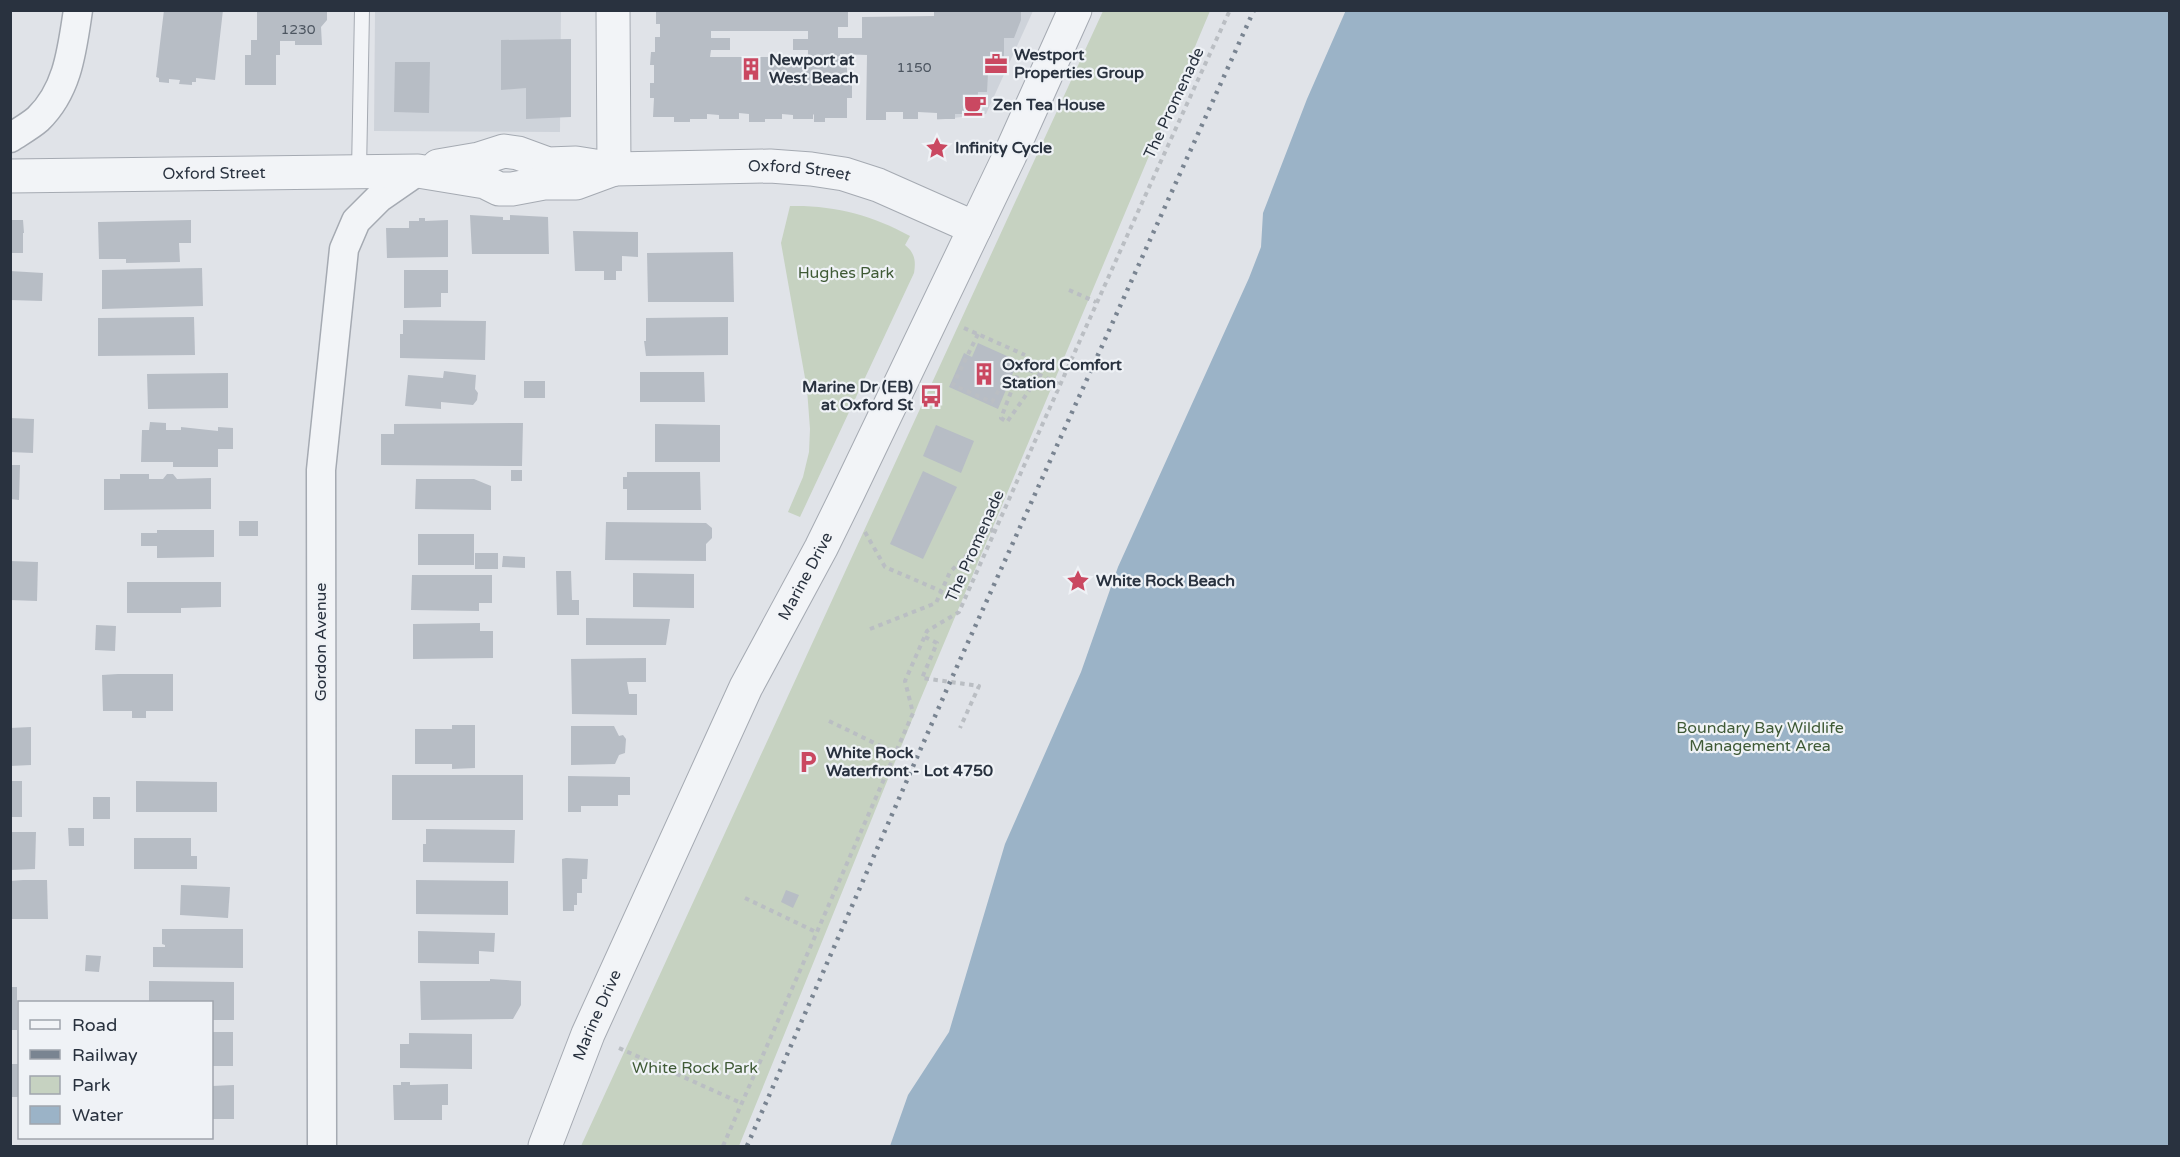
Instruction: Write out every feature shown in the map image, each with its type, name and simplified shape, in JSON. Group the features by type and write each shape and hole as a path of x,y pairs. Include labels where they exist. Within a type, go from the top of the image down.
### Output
{"street":[{"path":"10,138 37,119 57,94 69,66 78,10"},
{"path":"613,10 614,169"},
{"name":"Marine Drive","path":"545,1146 588,1034 746,687 821,548 975,228 1075,10"},
{"name":"Oxford Street","path":"10,176 418,171 451,162 479,159 504,151 548,164 576,163 614,169 775,166 844,174 878,185 975,228"},
{"name":"Gordon Avenue","path":"322,1146 321,470 344,249 356,221 379,198 418,171"}],"lane":[{"path":"359,171 362,10"}],"path":[{"name":"The Promenade","path":"723,1146 913,713 906,681 927,631 959,612 1096,302 1230,10"},
{"path":"1069,290 1096,302"},
{"path":"955,324 1025,355"},
{"path":"978,334 952,385 992,402 1014,363"},
{"path":"1004,358 1061,385"},
{"path":"1021,366 1001,418 1007,422 1041,375"},
{"path":"870,629 936,603 950,572 998,524"},
{"path":"863,529 885,567 941,591"},
{"path":"925,637 937,643 922,678 979,686 960,728"},
{"path":"829,721 895,753"},
{"path":"745,898 816,932"},
{"path":"588,1034 741,1103"}],"shaded area":[{"path":"375,11 561,11 560,132 374,131"},
{"path":"986,11 1033,11 986,114 937,120"}],"green space":[{"name":"White Rock Park","path":"1103,11 1210,11 918,705 739,1146 581,1146"},
{"name":"Hughes Park","path":"790,206 822,207 852,213 896,229 910,236 905,245 913,254 915,265 914,273 800,517 788,512 803,477 809,452 810,429 807,389 781,243"}],"water":[{"name":"Boundary Bay Wildlife Management Area","path":"1346,10 2169,11 2169,1146 890,1146 908,1095 949,1032 1005,844 1081,672 1118,567 1249,278 1261,247 1263,213 1307,99"}],"building":[{"path":"164,10 223,10 215,80 196,78 196,82 192,82 192,85 179,84 180,80 169,79 169,83 159,82 159,78 156,77"},
{"path":"257,10 327,10 327,20 321,27 322,45 295,45 295,41 280,41 280,55 276,55 276,85 245,85 245,55 251,55 251,40 257,40"},
{"name":"Newport at West Beach","path":"656,10 848,10 848,27 838,27 838,38 862,38 862,17 934,16 934,10 1021,10 1021,20 1014,38 1004,38 1004,56 997,73 988,73 987,92 978,92 977,114 955,114 955,119 937,119 937,113 918,112 918,119 903,119 903,112 886,112 886,120 866,120 867,55 840,54 840,64 847,64 847,78 852,78 852,98 847,98 847,118 825,118 825,122 814,122 813,114 813,119 793,119 793,115 782,114 782,119 749,122 749,114 739,113 739,119 719,119 719,115 707,114 707,119 674,122 674,117 653,117 654,98 650,98 650,83 654,83 654,65 650,65 651,52 655,52 655,37 660,37 660,24 656,24","holes":["711,31 808,31 808,39 793,39 793,50 808,50 808,57 710,57 711,50 730,50 730,38 711,38"]},
{"path":"571,39 571,117 526,119 526,88 501,90 501,40"},
{"path":"395,62 430,62 429,113 394,112"},
{"path":"470,215 503,217 503,220 510,220 510,215 548,217 549,254 472,254"},
{"path":"419,218 425,218 425,221 448,220 448,257 387,258 386,228 409,228 409,221 419,221"},
{"path":"10,220 23,220 23,253 10,253"},
{"path":"191,220 191,243 179,243 180,262 126,263 126,259 99,259 98,222"},
{"path":"573,231 638,232 638,257 622,256 622,271 616,271 616,280 604,280 604,271 575,271"},
{"path":"733,252 734,302 648,302 647,253"},
{"path":"202,268 203,306 102,309 102,270"},
{"path":"404,270 448,270 448,293 441,293 441,307 404,308"},
{"path":"10,271 43,273 42,301 10,300"},
{"path":"194,317 195,355 98,356 98,318"},
{"path":"728,317 728,355 646,356 644,341 646,341 646,318"},
{"path":"403,320 486,321 485,360 400,358 400,334 403,334"},
{"name":"Oxford Comfort Station","path":"978,343 1018,361 998,409 949,387 964,353 972,357"},
{"path":"444,371 476,375 475,389 478,393 473,405 441,402 441,409 405,406 408,375 443,378"},
{"path":"640,372 704,372 705,402 640,402"},
{"path":"228,373 228,408 148,409 147,374"},
{"path":"524,381 545,381 545,398 524,398"},
{"path":"10,418 34,419 33,453 10,452"},
{"path":"150,422 166,423 166,430 181,430 181,427 218,431 218,427 233,428 233,449 218,449 218,467 173,467 173,462 141,462 142,430 149,430"},
{"path":"523,423 522,466 381,465 381,434 394,434 394,424"},
{"path":"655,424 720,425 720,462 655,462"},
{"path":"936,425 974,441 961,473 923,456"},
{"path":"10,465 20,465 19,500 10,499"},
{"path":"511,470 522,470 522,481 511,481"},
{"path":"923,471 957,487 923,559 890,544"},
{"path":"627,472 700,472 701,510 627,510 627,489 623,489 623,477 627,477"},
{"path":"120,474 149,474 149,479 163,479 167,474 173,474 177,479 211,478 211,509 104,510 104,479 120,479"},
{"path":"416,479 474,479 491,486 491,510 415,509"},
{"path":"239,521 258,521 258,536 239,536"},
{"path":"606,522 706,523 712,528 712,538 706,544 706,561 605,560"},
{"path":"157,530 214,530 214,557 157,558 157,546 141,546 141,533 157,533"},
{"path":"418,534 474,534 474,565 418,565"},
{"path":"475,553 498,553 498,569 475,569"},
{"path":"503,556 525,557 525,568 502,567"},
{"path":"10,561 38,562 37,601 10,600"},
{"path":"556,571 571,571 572,600 579,600 579,615 557,615"},
{"path":"633,573 694,574 694,608 633,607"},
{"path":"412,575 492,575 492,603 479,603 479,611 411,610"},
{"path":"127,582 221,582 221,607 181,608 181,613 127,613"},
{"path":"586,618 670,619 666,645 586,645"},
{"path":"480,623 480,631 493,631 493,658 413,659 413,624"},
{"path":"96,625 116,626 115,651 95,650"},
{"path":"646,658 646,682 627,682 629,694 637,694 637,715 572,714 571,659"},
{"path":"173,674 173,711 146,711 146,718 132,718 132,711 103,711 102,675"},
{"path":"452,725 475,725 475,768 452,769 452,764 415,764 415,729 452,729"},
{"path":"571,726 614,726 619,736 623,735 626,739 625,753 619,755 615,764 571,765"},
{"path":"31,727 31,765 10,766 10,728"},
{"path":"392,775 523,775 523,820 392,820"},
{"path":"568,776 630,777 630,795 618,795 618,806 581,806 581,812 568,812"},
{"path":"10,781 22,781 22,817 10,817"},
{"path":"136,781 217,782 217,812 136,812"},
{"path":"93,797 110,797 110,819 93,819"},
{"path":"68,828 84,828 84,846 69,846"},
{"path":"426,829 515,830 514,863 423,862"},
{"path":"10,832 36,832 35,869 10,870"},
{"path":"134,838 191,838 191,856 197,856 197,869 134,869"},
{"path":"562,859 588,859 587,879 582,879 582,893 577,893 577,905 574,905 574,911 563,911"},
{"path":"47,880 48,919 10,919 10,881"},
{"path":"416,880 508,881 508,915 416,914"},
{"path":"181,885 230,887 228,918 180,915"},
{"path":"786,890 799,895 793,908 781,902"},
{"path":"162,929 243,929 243,968 153,967 153,947 165,947 162,944"},
{"path":"418,931 495,933 494,952 479,951 479,964 418,963"},
{"path":"86,955 101,956 99,972 85,971"},
{"path":"490,979 521,981 521,1005 513,1019 421,1020 420,981 490,981"},
{"path":"149,981 234,982 234,1020 213,1020 213,1001 149,1001"},
{"path":"10,987 17,987 17,1030 10,1030"},
{"path":"213,1032 233,1032 233,1066 213,1066"},
{"path":"409,1033 472,1034 472,1069 400,1068 400,1044 409,1044"},
{"path":"10,1064 18,1064 18,1097 10,1097"},
{"path":"401,1082 410,1082 410,1085 448,1084 448,1105 442,1105 442,1120 394,1120 393,1085 401,1085"},
{"path":"234,1085 234,1119 213,1119 213,1086"}],"railway":[{"path":"747,1146 950,682 1254,10"}],"place":[{"name":"Westport Properties Group","path":"996,64"},
{"name":"Newport at West Beach","path":"751,69"},
{"name":"Zen Tea House","path":"975,105"},
{"name":"Infinity Cycle","path":"937,148"},
{"name":"Oxford Comfort Station","path":"984,374"},
{"name":"Marine Dr (EB) at Oxford St","path":"931,396"},
{"name":"White Rock Beach","path":"1078,581"},
{"name":"White Rock Waterfront - Lot 4750","path":"808,762"}]}
